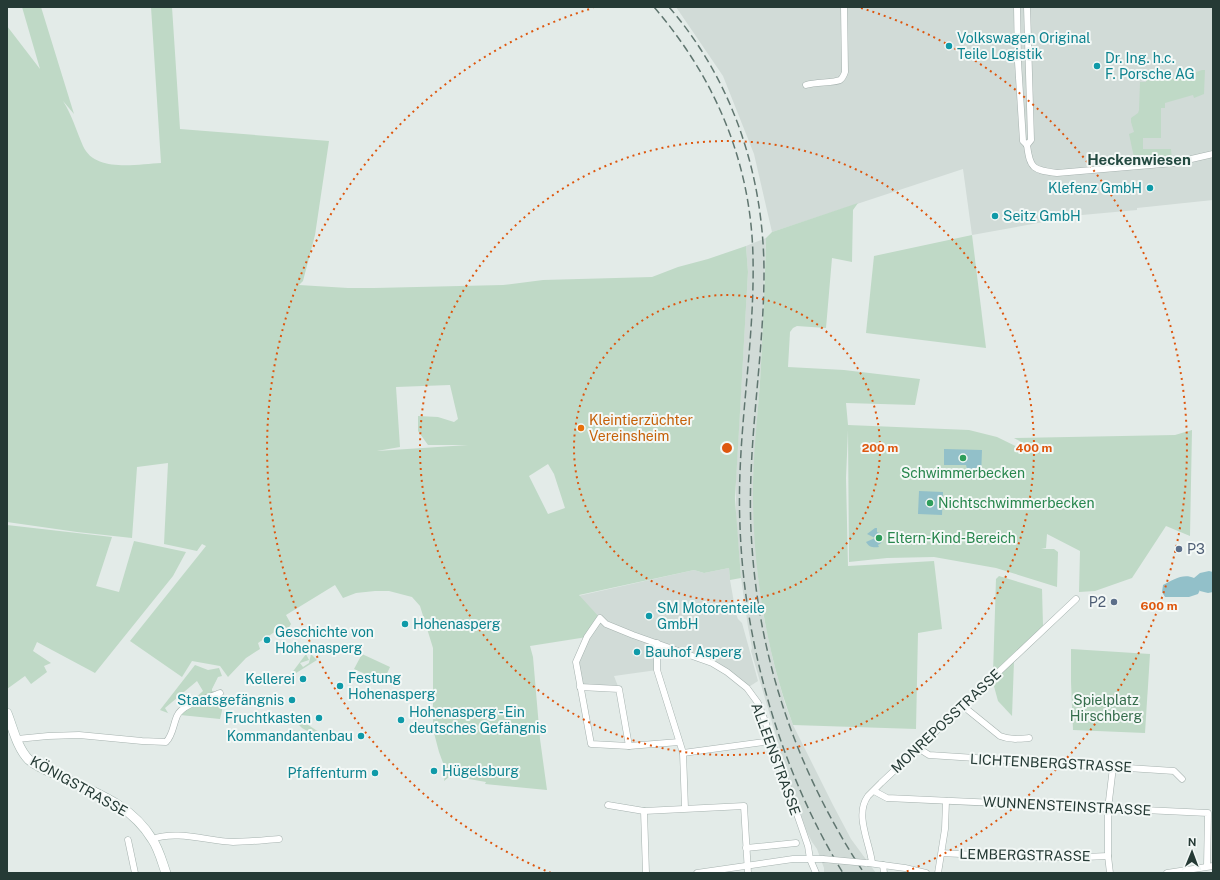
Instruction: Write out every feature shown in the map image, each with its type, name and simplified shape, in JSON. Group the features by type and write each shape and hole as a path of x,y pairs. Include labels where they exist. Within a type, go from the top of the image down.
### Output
{"main road":[{"name":"KÖNIGSTRASSE","path":"7,713 13,737 25,755 34,763 124,808 139,822 153,840 166,873"}],"street":[{"path":"806,85 838,81 842,79 846,72 844,7"},
{"path":"1017,7 1022,141 1027,145 1029,161 1034,168 1045,172 1057,173 1174,163 1213,154"},
{"path":"1027,7 1031,140 1027,145"},
{"path":"1018,46 1029,46"},
{"name":"MONREPOSSTRASSE","path":"869,863 863,815 867,797 1076,599"},
{"name":"ALLEENSTRASSE","path":"580,687 576,660 587,637 600,618 606,624 712,663 727,672 747,688 758,703 808,846 810,859 818,873"},
{"path":"657,643 657,670 683,753 685,808"},
{"path":"628,746 619,689 580,687 591,744 628,746 679,742"},
{"path":"13,737 79,735 166,742 173,730 177,715 183,708 220,693"},
{"path":"963,706 1000,736 1011,739 1029,738"},
{"path":"683,753 772,741"},
{"name":"LICHTENBERGSTRASSE","path":"918,748 929,755 1174,771 1182,779"},
{"path":"1110,873 1108,856 1108,809 1113,767"},
{"name":"WUNNENSTEINSTRASSE","path":"874,790 887,798 1208,813 1210,866"},
{"path":"938,873 942,853 946,801"},
{"path":"608,805 644,811 744,806 748,873"},
{"path":"644,811 646,873"},
{"path":"153,840 159,837 175,836 233,842 279,839"},
{"path":"128,840 135,873"},
{"path":"746,848 796,843"},
{"name":"LEMBERGSTRASSE","path":"942,853 1040,858 1108,856"},
{"path":"697,873 793,859 821,859 883,864 926,873"},
{"name":"ALLEENSTRASSE","path":"818,873 821,859"},
{"path":"883,864 884,873"},
{"path":"1167,873 1198,870 1210,866"}],"shaded area":[{"path":"676,7 1213,7 1213,200 1137,208 1137,210 1082,215 972,235 963,169 772,232 754,154 723,76"},
{"path":"766,238 761,365 753,483 758,576 764,618 773,660 785,704 793,725 851,839 876,873 824,873 824,868 817,849 807,832 778,749 779,746 751,651 752,648 741,578 736,521 736,476 748,272 746,246"},
{"path":"729,568 736,614 742,623 758,681 747,688 727,672 657,643 657,670 614,676 619,689 580,687 576,666 587,637 578,596 694,570 704,573"}],"green space":[{"path":"22,7 41,7 74,114 63,101 83,146 89,155 107,164 129,165 161,163 151,7 172,7 180,129 329,141 315,235 303,281 299,285 374,288 503,285 543,280 652,277 678,267 708,259 746,246 748,272 735,499 741,578 730,580 729,568 704,573 694,570 579,595 600,618 587,637 530,646 533,657 540,739 547,790 485,784 486,782 452,776 444,781 446,771 439,752 433,725 433,648 420,606 412,597 389,591 375,591 356,593 343,598 335,585 286,615 291,624 288,629 284,628 276,631 258,643 260,649 246,658 228,677 220,666 192,661 182,677 130,641 206,546 202,544 197,551 164,544 168,463 137,467 132,538 7,522 7,26 40,69","holes":["450,385 458,419 454,422 438,417 418,416 418,431 428,445 468,445 377,451 400,447 396,387","548,464 554,474 565,508 548,514 529,476"]},
{"path":"1205,70 1204,94 1194,98 1193,95 1165,103 1165,108 1161,108 1161,138 1143,138 1143,149 1171,149 1172,159 1135,162 1129,134 1134,132 1131,118 1138,113 1139,110 1140,82 1146,82 1146,78 1195,78 1196,72"},
{"path":"858,203 853,210 852,262 832,258 826,328 797,326 793,328 790,332 788,367 844,370 920,379 915,405 846,403 848,425 969,430 997,437 1030,453 1032,448 1014,438 1175,435 1192,430 1190,536 1166,526 1132,578 1095,591 1079,592 1080,551 1047,534 1046,548 1041,549 1054,549 1058,552 1057,587 996,568 934,557 887,558 849,562 848,430 846,478 848,566 934,561 942,629 918,633 916,729 793,725 783,696 768,636 758,575 753,513 753,482 761,365 766,238 772,232"},
{"path":"972,235 986,348 866,333 874,256"},
{"path":"7,525 112,537 96,586 119,592 134,541 186,552 173,576 95,673 37,642 33,651 51,663 44,666 47,672 31,684 25,676 7,689"},
{"path":"999,576 1042,589 1043,626 993,673 996,579"},
{"name":"Spielplatz Hirschberg","path":"1071,649 1150,654 1145,733 1073,730"},
{"path":"306,654 309,660 300,663 303,667 309,663 311,654 317,660 288,678"},
{"path":"362,654 390,667 383,682 354,669"},
{"path":"1014,661 1012,716 998,701 992,679"},
{"path":"195,665 208,670 219,668 222,676 218,677 212,689 212,691 215,692 192,701 203,691 197,681 165,708 168,713 173,715 160,710"},
{"path":"218,697 222,702 220,719 180,715 184,710"},
{"path":"293,715 328,738 325,741 302,728 291,717"}],"water":[{"name":"Schwimmerbecken","path":"944,449 982,450 981,477 969,476 966,465 944,465"},
{"name":"Nichtschwimmerbecken","path":"919,491 943,492 942,515 918,514"},
{"name":"Eltern-Kind-Bereich","path":"877,528 877,532 881,534 883,538 881,543 878,545 879,547 871,547 866,542 875,538 867,534"},
{"path":"1209,571 1213,572 1213,592 1208,593 1200,590 1198,594 1189,597 1165,597 1162,592 1163,585 1174,579 1186,576 1194,578 1200,573"}],"railway":[{"path":"654,7 676,34 712,92 726,123 737,155 745,188 751,222 753,291 739,492 743,571 749,616 758,661 784,750 801,793 821,834 843,873"},
{"path":"669,7 692,36 711,67 728,100 752,169 759,204 763,241 764,278 761,345 752,446 750,513 756,591 774,676 787,718 802,758 820,797 841,836 864,873"}],"place":[{"name":"Volkswagen Original Teile Logistik","path":"949,46"},
{"name":"Dr. Ing. h.c. F. Porsche AG","path":"1097,66"},
{"name":"Klefenz GmbH","path":"1150,188"},
{"name":"Seitz GmbH","path":"995,216"},
{"name":"Kleintierzüchter Vereinsheim","path":"581,428"},
{"name":"Schwimmerbecken","path":"963,458"},
{"name":"Nichtschwimmerbecken","path":"930,503"},
{"name":"Eltern-Kind-Bereich","path":"879,538"},
{"name":"P3","path":"1179,549"},
{"name":"P2","path":"1114,602"},
{"name":"SM Motorenteile GmbH","path":"649,616"},
{"name":"Hohenasperg","path":"405,624"},
{"name":"Geschichte von Hohenasperg","path":"267,640"},
{"name":"Bauhof Asperg","path":"637,652"},
{"name":"Kellerei","path":"303,679"},
{"name":"Festung Hohenasperg","path":"340,686"},
{"name":"Staatsgefängnis","path":"292,700"},
{"name":"Fruchtkasten","path":"319,718"},
{"name":"Hohenasperg - Ein deutsches Gefängnis","path":"401,720"},
{"name":"Kommandantenbau","path":"361,736"},
{"name":"Hügelsburg","path":"434,771"},
{"name":"Pfaffenturm","path":"375,773"}],"district":[{"name":"Heckenwiesen","path":"1139,159"}]}
